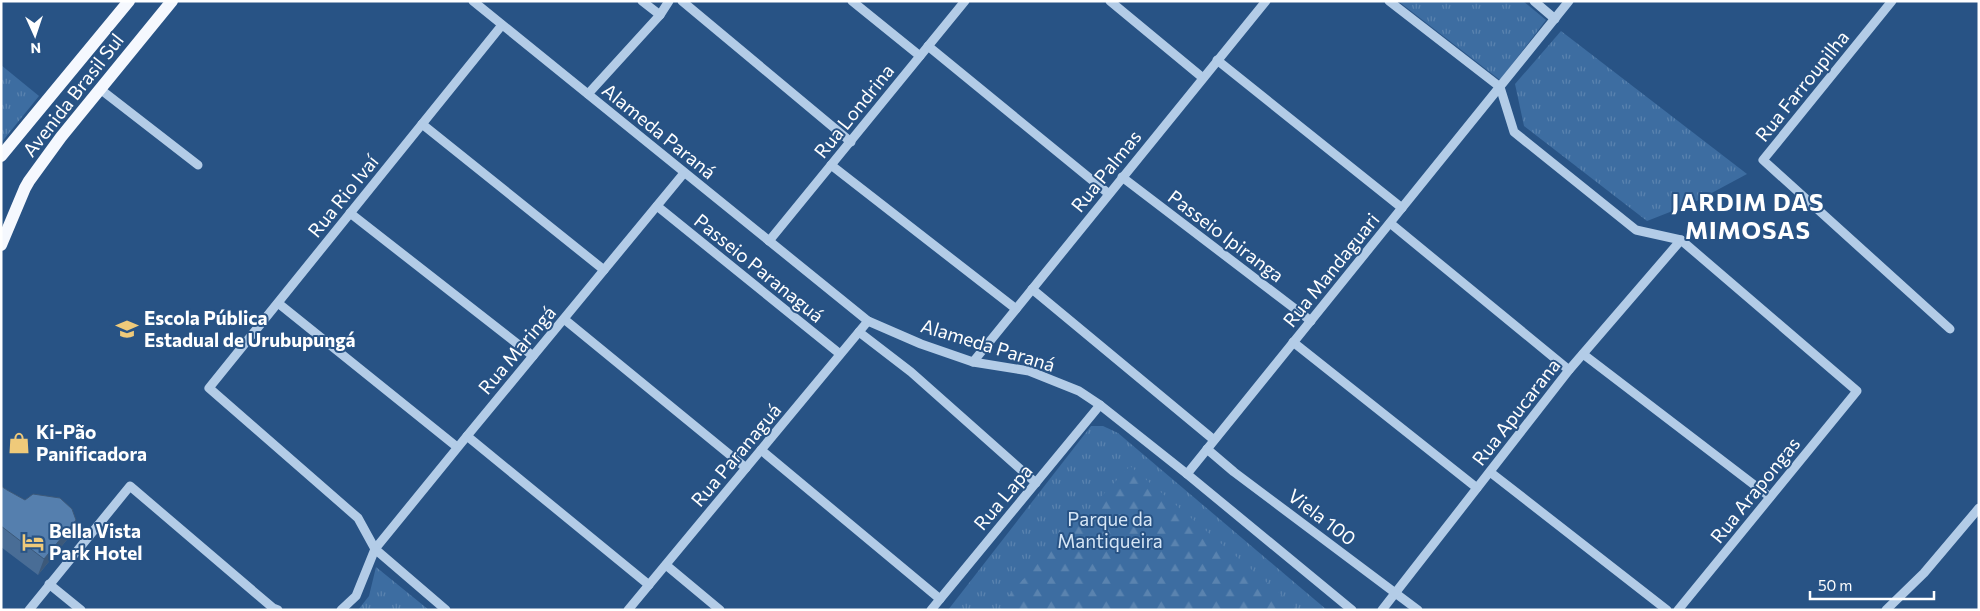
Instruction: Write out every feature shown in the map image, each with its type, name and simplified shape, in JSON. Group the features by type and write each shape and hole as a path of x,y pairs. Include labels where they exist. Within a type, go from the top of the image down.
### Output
{"main road":[{"name":"Avenida Brasil Sul","path":"1,156 130,1"},
{"name":"Avenida Brasil Sul","path":"1,245 25,188 61,137 172,1"}],"street":[{"name":"Alameda Paraná","path":"473,1 868,321 921,344 973,362 1029,371 1079,391 1100,405 1187,474 1352,610"},
{"path":"642,1 660,15"},
{"path":"588,94 660,15 669,1"},
{"path":"682,1 851,142"},
{"path":"852,1 920,56"},
{"name":"Rua Londrina","path":"769,242 964,1"},
{"path":"1110,1 1203,78"},
{"name":"Rua Palmas","path":"973,362 1266,1"},
{"path":"1389,1 1500,87 1514,132 1636,230 1681,240"},
{"path":"1534,1 1555,19"},
{"name":"Rua Mandaguari","path":"1187,474 1569,1"},
{"name":"Rua Farroupilha","path":"1892,1 1763,160 1950,329"},
{"name":"Rua Rio Ivaí","path":"376,549 358,518 209,388 502,25"},
{"path":"928,46 1109,194"},
{"path":"1217,60 1402,208"},
{"path":"100,89 198,165"},
{"path":"422,124 604,270"},
{"path":"831,165 1016,309"},
{"name":"Rua Maringá","path":"342,610 356,596 376,549 457,447 684,173"},
{"name":"Passeio Ipiranga","path":"1122,177 1311,321"},
{"name":"Passeio Paranaguá","path":"657,206 840,354"},
{"path":"350,213 532,356"},
{"path":"1390,222 1569,370"},
{"name":"Rua Apucarana","path":"1382,610 1569,370 1681,240"},
{"name":"Rua Arapongas","path":"1678,610 1857,391 1681,240"},
{"path":"1032,289 1214,440"},
{"path":"278,303 457,447"},
{"path":"564,319 746,468"},
{"name":"Rua Paranaguá","path":"628,610 868,321"},
{"path":"859,332 911,372 1036,483"},
{"path":"1294,342 1477,488"},
{"path":"1583,354 1770,497"},
{"name":"Rua Lapa","path":"931,610 1100,405"},
{"path":"467,436 649,585"},
{"name":"Viela 100","path":"1207,449 1234,472 1418,610"},
{"path":"761,450 940,599"},
{"path":"1490,472 1667,610"},
{"path":"28,610 130,486 273,608 278,610"},
{"path":"1886,610 1924,573 1979,508"},
{"path":"376,549 446,610"},
{"path":"666,565 720,610"},
{"path":"49,584 81,610"}],"green space":[{"path":"1398,1 1523,1 1546,20 1500,80"},
{"path":"1561,31 1747,174 1693,203 1647,221 1524,126 1515,84"},
{"path":"1,65 39,96 1,143"},
{"name":"Parque da Mantiqueira","path":"1091,426 1103,426 1118,433 1327,610 948,610"},
{"path":"1130,466 1299,610 998,610 1014,589"},
{"path":"376,567 429,610 358,610 369,596"}],"building":[{"path":"1,486 25,500 33,494 60,498 72,509 76,520 44,559 1,526"}],"place":[{"name":"Escola Pública Estadual de Urubupungá","path":"127,329"},
{"name":"Ki-Pão Panificadora","path":"19,443"},
{"name":"Bella Vista Park Hotel","path":"33,542"}],"district":[{"name":"JARDIM DAS MIMOSAS","path":"1748,217"}]}
